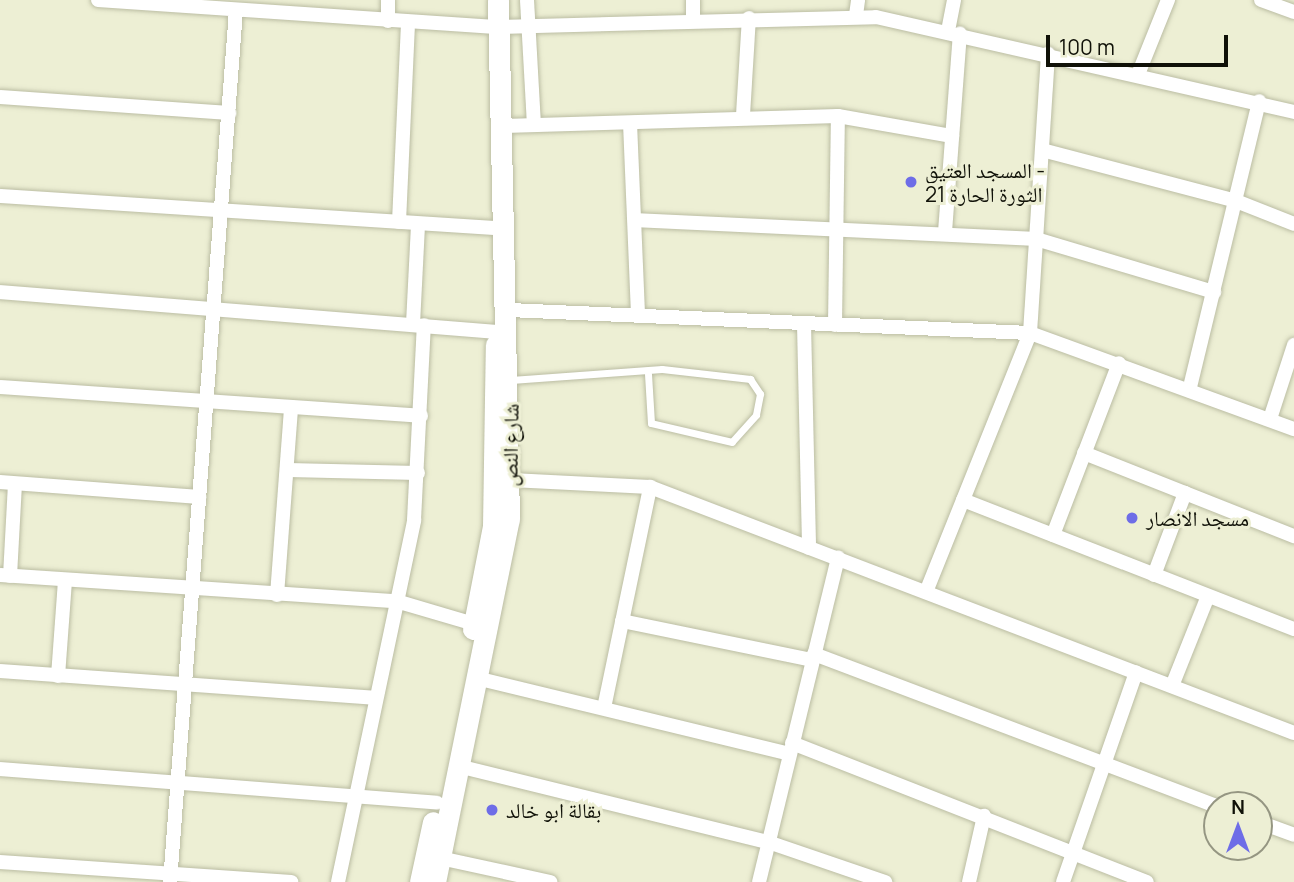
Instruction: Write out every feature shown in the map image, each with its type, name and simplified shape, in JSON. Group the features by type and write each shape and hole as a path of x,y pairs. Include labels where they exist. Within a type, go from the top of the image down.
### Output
{"main road":[{"name":"شارع النص","path":"435,882 476,678 500,576 511,480 504,126 492,27 484,0"},
{"name":"شارع النص","path":"420,882 474,624 495,492 492,27 498,0"}],"street":[{"path":"98,0 492,27 749,18 857,7 954,33 1139,72 1259,100 1294,111"},
{"path":"388,0 388,21"},
{"path":"527,0 534,125"},
{"path":"693,0 693,20"},
{"path":"945,232 952,136 954,0"},
{"path":"1139,72 1167,0"},
{"path":"1261,0 1294,12"},
{"path":"170,878 236,11"},
{"path":"743,115 749,18"},
{"path":"399,222 408,22"},
{"path":"926,592 1030,332 1048,54"},
{"path":"0,97 229,113"},
{"path":"1190,387 1259,100"},
{"path":"504,126 630,123 743,115 838,117 952,136"},
{"path":"835,325 838,117"},
{"path":"630,123 638,313"},
{"path":"1042,150 1236,201 1294,224"},
{"path":"0,196 495,228"},
{"path":"635,220 837,230 945,232 1036,239 1214,292"},
{"path":"338,882 396,601 418,472 421,416 418,224"},
{"path":"0,292 496,331"},
{"path":"509,310 638,313 804,324 1030,332 1190,387 1294,429"},
{"path":"804,324 809,548"},
{"path":"1270,419 1294,345"},
{"path":"1053,535 1119,363"},
{"path":"0,387 291,410 421,416"},
{"path":"276,595 291,410"},
{"path":"1084,453 1294,536"},
{"path":"288,470 418,472"},
{"path":"511,480 650,487 1294,733"},
{"path":"0,482 199,497"},
{"path":"15,484 5,576 396,601 474,624"},
{"path":"604,708 650,487"},
{"path":"1154,575 1185,493"},
{"path":"963,500 1294,629"},
{"path":"759,882 838,557"},
{"path":"58,676 65,581"},
{"path":"1172,686 1208,596"},
{"path":"622,621 813,657 1203,801"},
{"path":"0,671 374,698"},
{"path":"1063,882 1069,851 1136,672"},
{"path":"476,678 791,749 984,816 1147,882"},
{"path":"458,766 768,842 885,882"},
{"path":"0,769 437,803"},
{"path":"969,882 984,816"},
{"path":"1273,827 1294,835"},
{"path":"440,858 550,882"},
{"path":"0,862 170,878 291,882"}],"lane":[{"path":"511,380 648,374 662,369 750,379 760,394 756,415 732,442 651,423 648,374"}],"place":[{"name":"المسجد العتيق - الثورة الحارة 21","path":"911,182"},
{"name":"مسجد الانصار","path":"1132,518"},
{"name":"بقالة ابو خالد","path":"492,810"}]}
